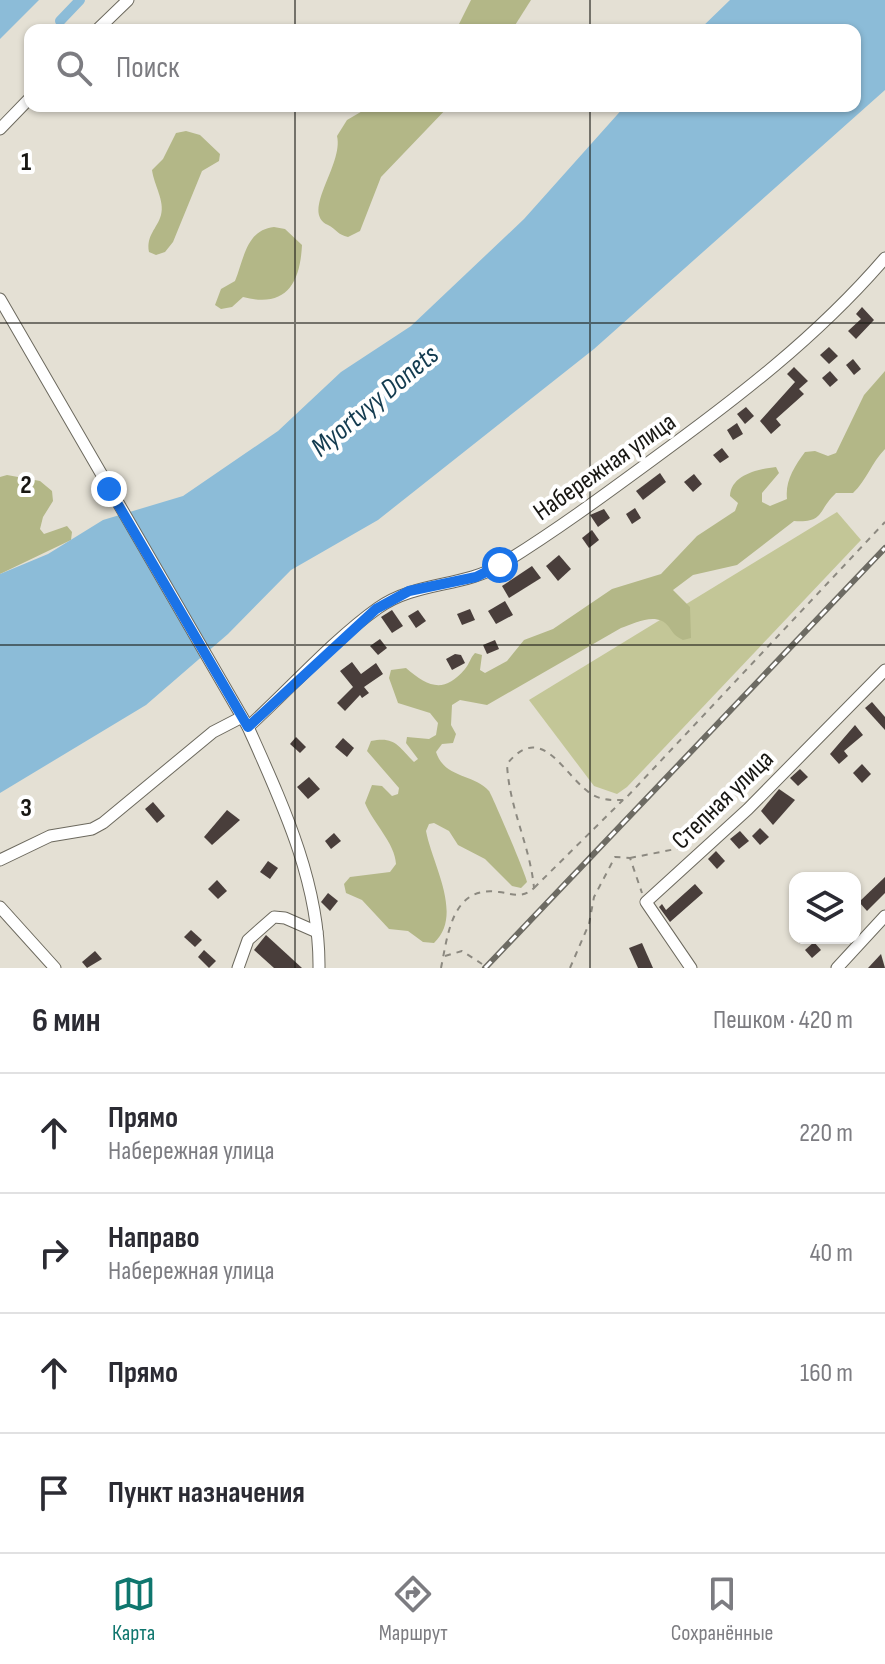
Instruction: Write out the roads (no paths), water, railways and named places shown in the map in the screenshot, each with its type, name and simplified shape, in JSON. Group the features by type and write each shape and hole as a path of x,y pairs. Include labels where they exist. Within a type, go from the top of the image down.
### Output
{"street":[{"path":"103,24 128,0"},
{"path":"0,129 24,104"},
{"name":"Набережная улица","path":"0,860 50,836 92,829 103,823 213,732 245,722 376,609 409,591 476,577 500,565 599,499 753,387 883,264"},
{"path":"0,299 245,722 294,838 309,886 319,968"},
{"name":"Степная улица","path":"691,968 646,902 712,843 885,670"},
{"path":"0,907 55,968"},
{"path":"837,968 885,916"},
{"path":"238,968 248,940 274,917 285,918 317,932"}],"water":[{"path":"0,0 39,0 0,39"},
{"path":"730,0 885,0 885,90 861,111 861,24 705,24"},
{"name":"Myortvyy Donets","path":"620,112 860,112 594,349 378,520 291,570 228,634 146,705 0,793 0,574 48,554 103,520 183,496 278,431 341,372 411,326 524,219"}],"waterway":[{"path":"60,21 80,0"}],"railway":[{"path":"485,968 885,548"}]}
